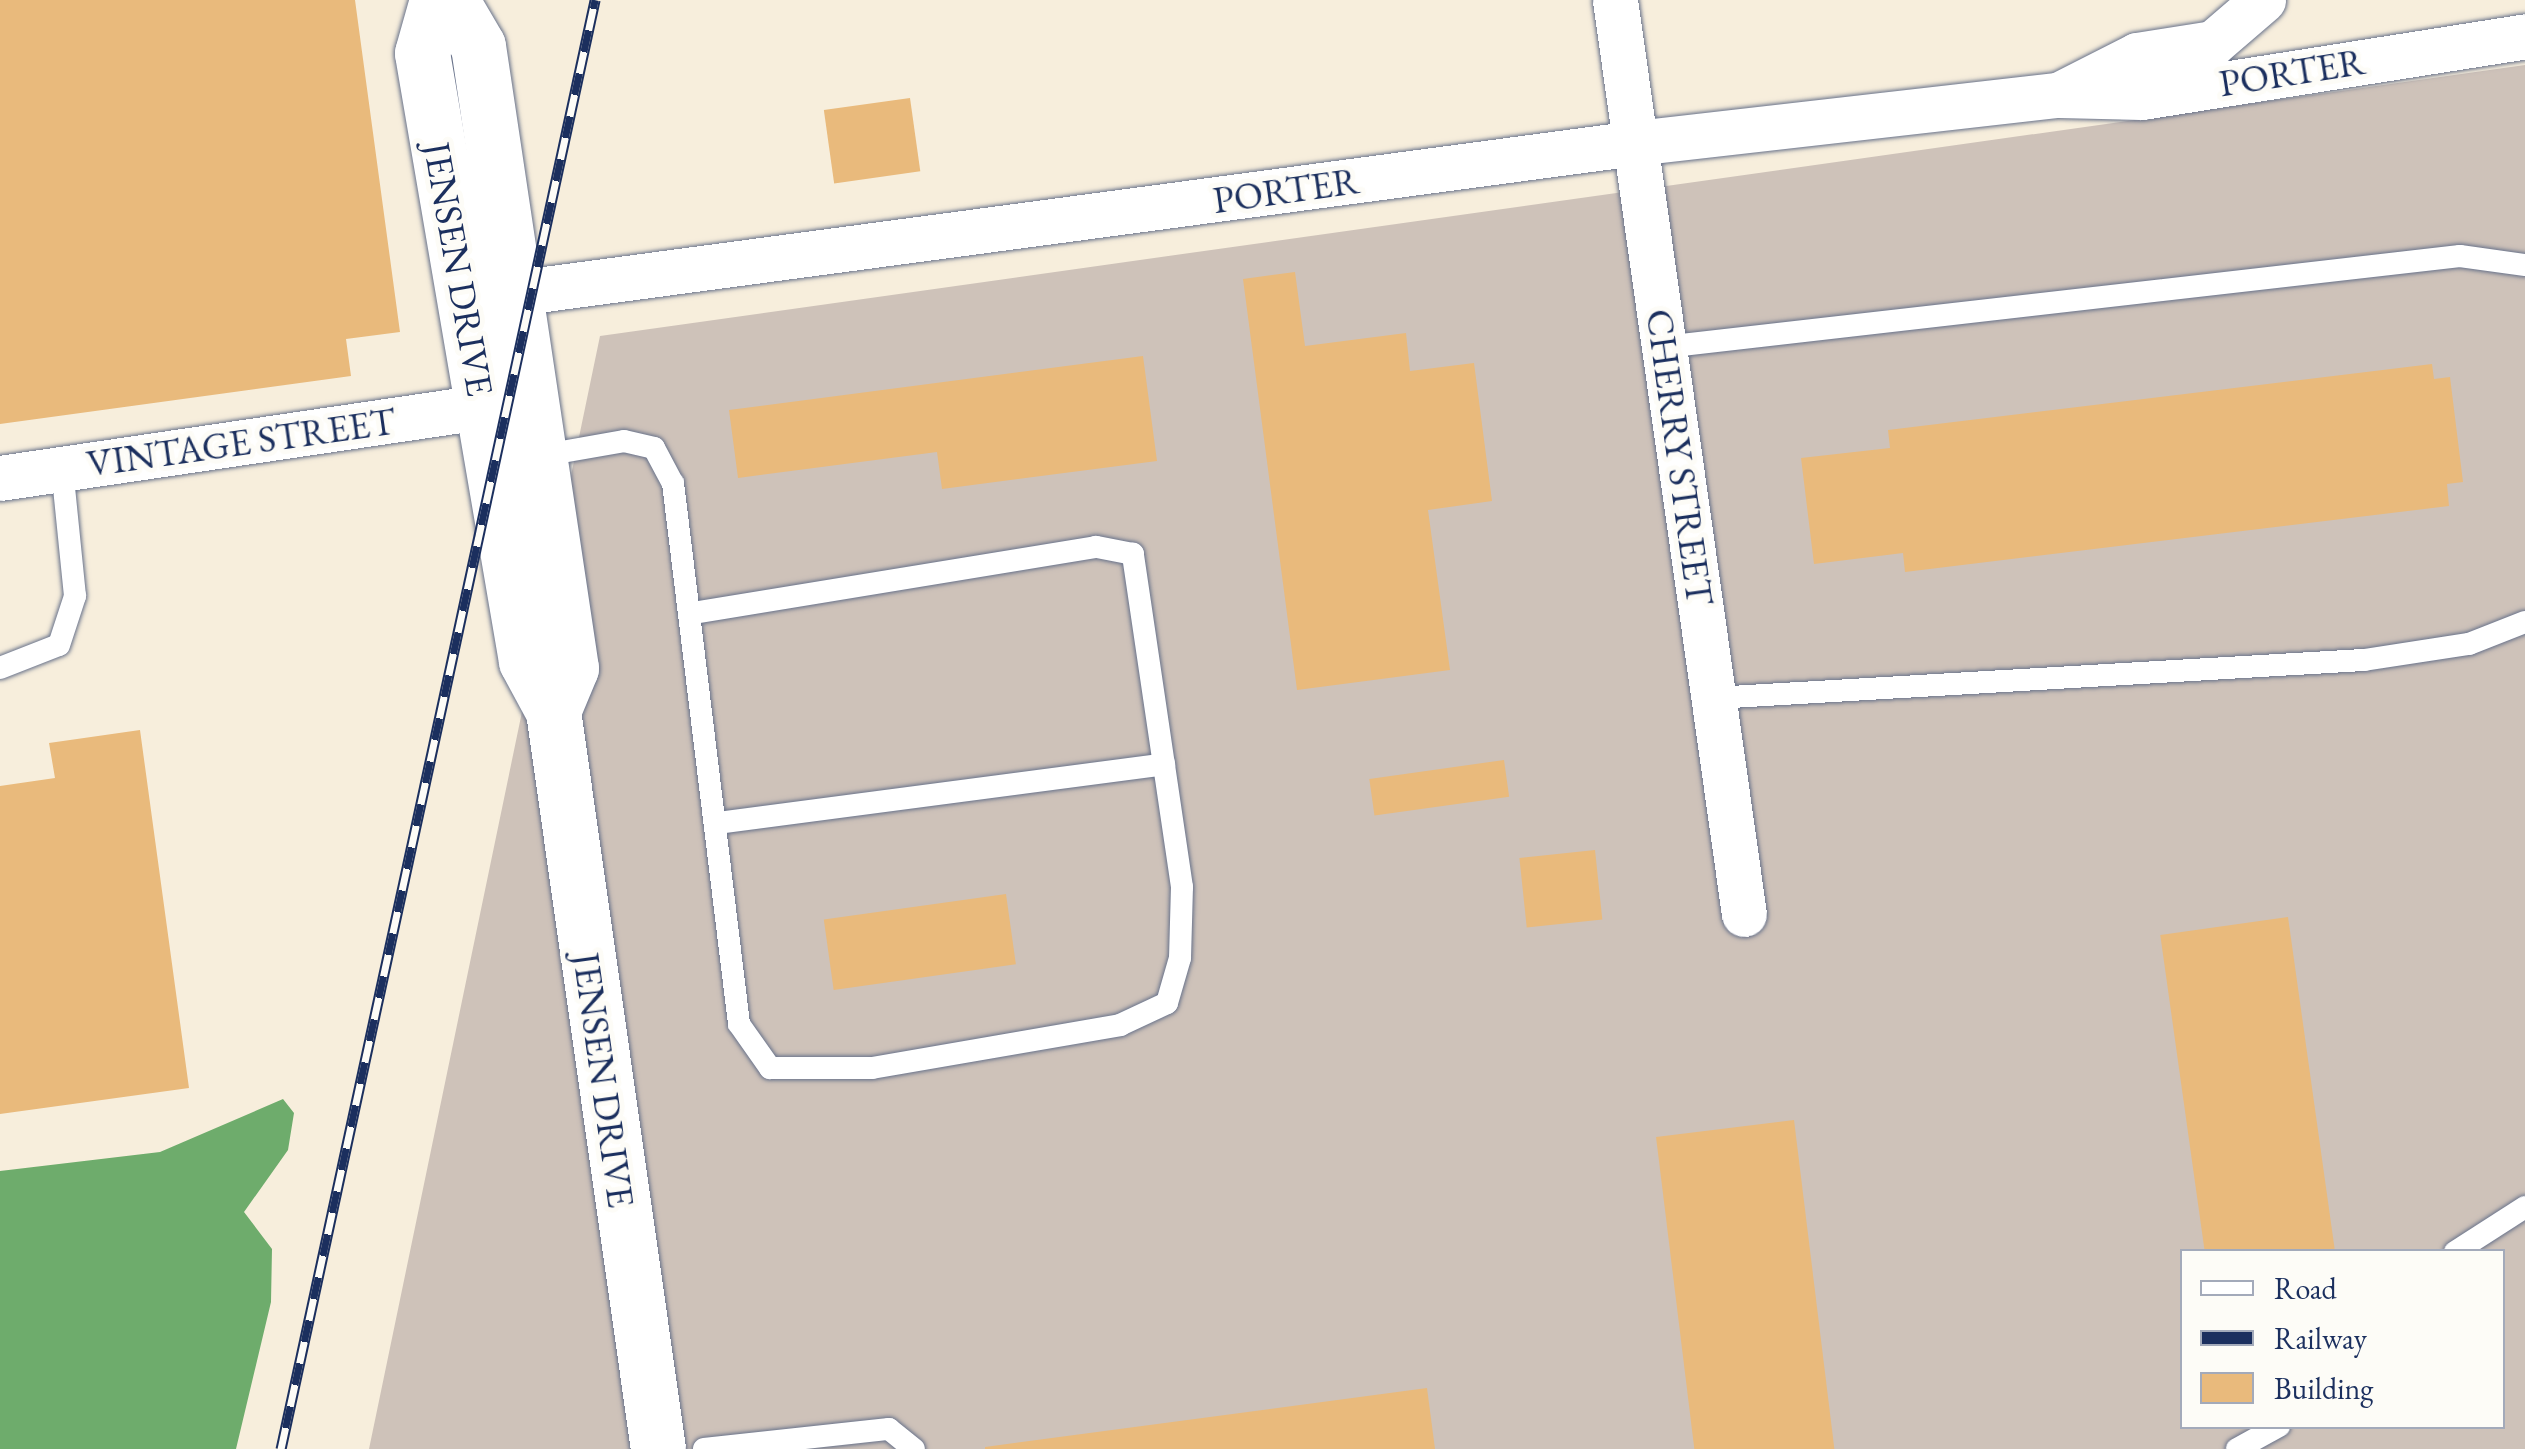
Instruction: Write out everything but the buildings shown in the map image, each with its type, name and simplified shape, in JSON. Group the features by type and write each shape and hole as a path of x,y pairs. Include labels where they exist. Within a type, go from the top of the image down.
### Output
{"main road":[{"name":"JENSEN DRIVE","path":"436,0 422,53 526,661 553,711 658,1449"},
{"name":"JENSEN DRIVE","path":"452,0 478,46 570,668 553,711"}],"street":[{"name":"CHERRY STREET","path":"1615,0 1744,914"},
{"name":"PORTER","path":"2059,95 2136,55 2212,42 2263,0"},
{"name":"PORTER","path":"515,294 1635,143 2059,95 2142,97 2525,36"},
{"name":"VINTAGE STREET","path":"0,478 483,407"}],"lane":[{"path":"1664,347 2460,256 2525,266"},
{"path":"539,456 624,441 654,448 673,483 695,613 739,1024 770,1068 800,1075 872,1068 1120,1025 1167,1003 1180,958 1182,887 1133,554 1096,546 695,613"},
{"path":"0,668 58,645 75,596 62,468"},
{"path":"1714,698 2364,660 2469,644 2525,622"},
{"path":"718,823 1164,764"},
{"path":"2459,1249 2525,1207"},
{"path":"704,1449 889,1429 914,1449"},
{"path":"2237,1449 2274,1429"}],"shaded area":[{"path":"2525,65 2525,1449 369,1449 600,336"}],"green space":[{"path":"283,1099 294,1113 288,1150 244,1212 272,1249 271,1302 236,1449 0,1449 0,1171 160,1152"}],"railway":[{"path":"281,1449 595,0"}]}
